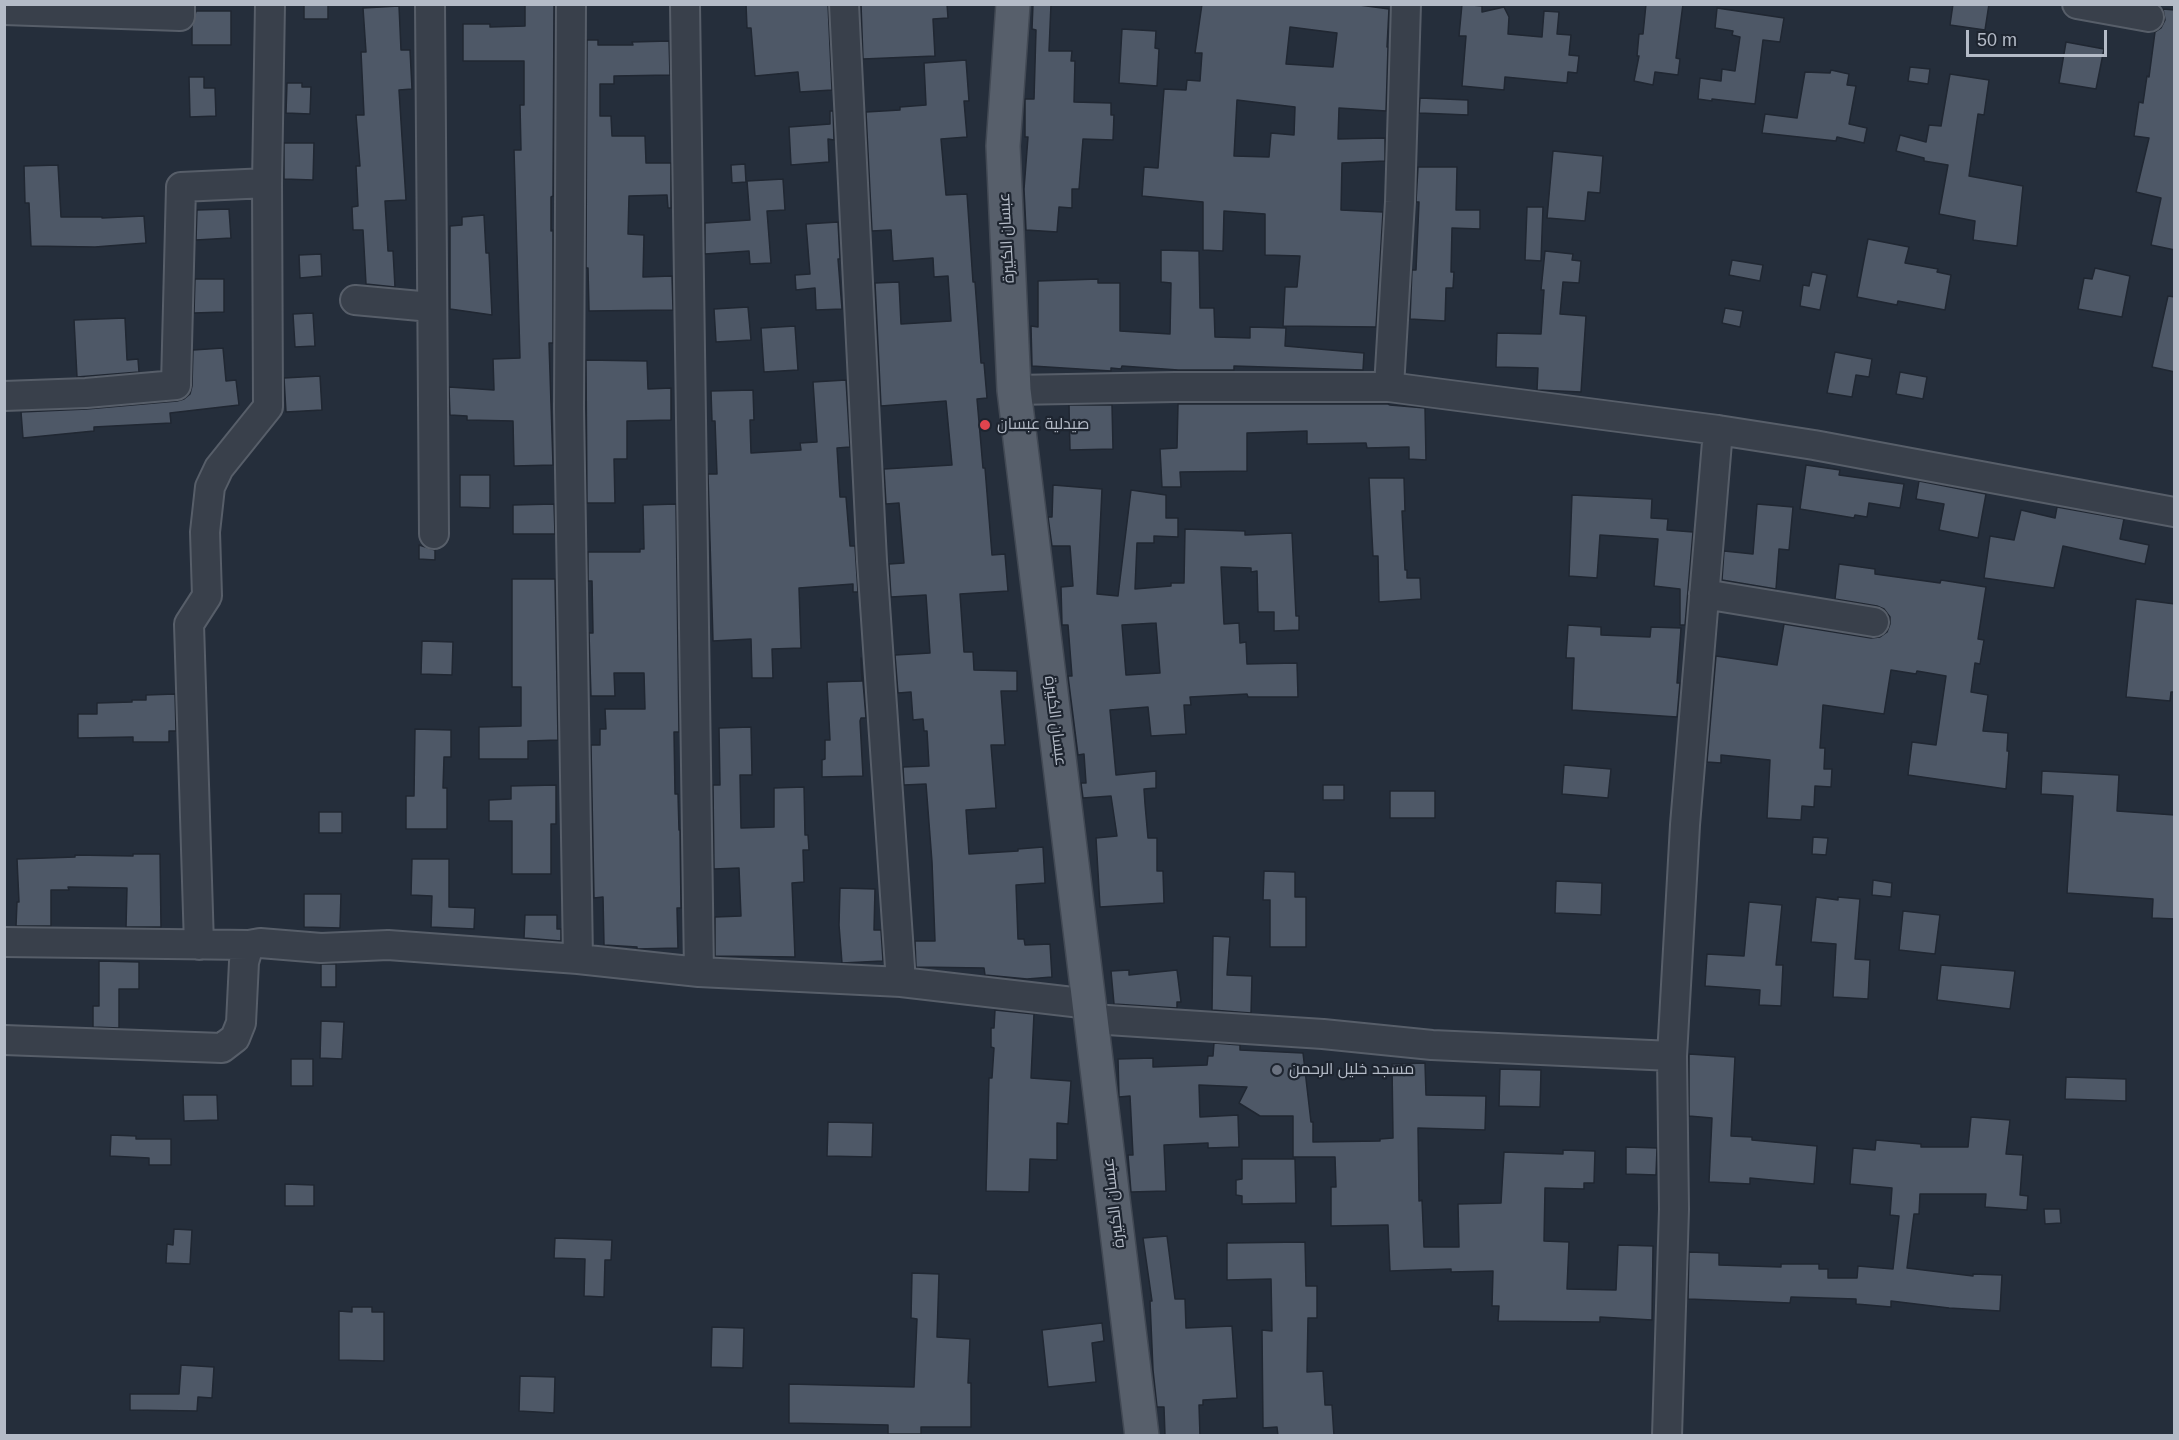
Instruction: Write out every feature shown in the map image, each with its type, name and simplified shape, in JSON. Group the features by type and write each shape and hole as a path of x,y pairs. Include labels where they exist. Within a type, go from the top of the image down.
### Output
{"main road":[{"name":"عبسان الكبيرة","path":"1013,4 1003,146 1014,390 1142,1436"}],"street":[{"path":"4,10 180,16 180,4"},
{"path":"198,945 189,624 207,596 205,532 210,487 219,468 268,407 267,183 270,4"},
{"path":"430,4 434,534"},
{"path":"571,4 569,408 578,958"},
{"path":"685,4 699,972"},
{"path":"844,4 872,561 901,982"},
{"path":"1389,387 1400,202 1406,4"},
{"path":"2077,4 2149,16"},
{"path":"4,396 86,393 176,385 181,187 267,183"},
{"path":"355,300 431,308"},
{"path":"1014,390 1389,387 1718,430 1826,447 2175,512"},
{"path":"1667,1436 1674,1209 1672,1056 1685,825 1718,430"},
{"path":"1704,594 1874,622"},
{"path":"4,942 198,945 260,943 321,948 388,945 578,958 699,972 901,982 1091,1011 1432,1045 1672,1056"},
{"path":"4,1040 222,1048 235,1038 241,1023 244,962 249,945"}],"building":[{"path":"304,4 328,4 328,19 304,19"},
{"path":"525,4 554,4 553,196 551,197 553,343 549,343 553,465 514,466 513,421 467,420 467,416 450,415 449,387 494,390 493,359 520,358 514,150 521,150 520,105 524,105 524,61 463,61 463,24 490,24 490,27 525,26"},
{"path":"746,4 828,4 832,90 800,92 798,72 755,76 751,28 747,28"},
{"path":"861,4 947,4 948,18 933,19 935,56 863,59"},
{"path":"1033,4 1051,4 1049,51 1072,51 1071,61 1075,61 1074,102 1111,103 1111,115 1114,115 1113,140 1083,139 1079,189 1072,189 1072,208 1059,207 1057,232 1026,230 1024,189 1028,137 1025,137 1025,99 1034,99 1036,30 1032,29"},
{"path":"1202,4 1352,4 1389,9 1386,111 1339,108 1338,139 1385,138 1385,161 1342,163 1341,210 1383,212 1376,327 1283,326 1285,287 1297,287 1300,256 1265,255 1265,214 1224,211 1223,251 1203,250 1203,202 1142,196 1144,167 1158,168 1164,89 1186,90 1187,80 1200,81 1202,53 1195,53","holes":["1290,27 1337,33 1333,67 1286,64","1237,100 1295,107 1294,135 1271,133 1269,157 1234,156"]},
{"path":"1462,4 1482,6 1482,12 1504,7 1509,17 1508,34 1542,37 1544,11 1559,12 1557,34 1571,35 1569,55 1579,56 1577,73 1568,72 1567,83 1505,77 1504,90 1462,86 1466,36 1459,36"},
{"path":"1646,4 1683,4 1676,58 1680,59 1678,75 1655,72 1653,85 1634,81 1639,56 1637,56 1639,34 1643,34"},
{"path":"1953,4 1989,4 1985,30 1950,25"},
{"path":"399,6 401,50 410,50 412,89 399,90 406,200 385,201 388,251 393,251 395,287 366,284 363,230 353,230 352,207 358,206 356,166 360,166 356,115 364,115 361,52 366,52 363,8"},
{"path":"1717,8 1784,18 1780,42 1763,40 1755,104 1698,99 1700,78 1721,81 1722,69 1735,71 1740,37 1732,35 1733,31 1715,28"},
{"path":"2163,9 2175,10 2175,250 2151,245 2161,198 2136,192 2149,138 2134,136 2139,102 2143,103 2147,76 2149,77 2155,32 2161,28 2165,20"},
{"path":"196,11 231,11 231,45 192,45 192,26"},
{"path":"1122,29 1156,31 1155,48 1159,49 1157,86 1119,83"},
{"path":"587,40 598,40 598,45 633,45 632,42 669,41 670,75 614,76 614,84 600,84 600,116 611,116 612,136 645,136 646,163 671,163 671,208 668,208 667,195 629,196 628,234 644,235 643,277 672,276 673,310 589,311 588,268 586,268"},
{"path":"2066,42 2104,49 2096,89 2059,83"},
{"path":"966,60 969,101 964,101 967,137 941,139 946,195 967,194 973,282 975,282 981,363 984,363 987,398 977,399 983,468 985,468 992,555 1005,554 1008,591 960,594 964,652 973,652 974,670 1017,671 1017,691 1001,691 1005,745 991,745 996,808 966,810 969,854 1043,847 1045,883 1016,885 1018,939 1024,939 1025,945 1050,944 1052,977 1027,979 985,975 984,968 916,967 915,941 935,941 932,862 926,784 904,785 903,767 929,766 927,731 924,731 923,719 913,720 911,692 898,693 895,655 930,653 926,595 891,597 889,564 904,563 899,503 886,504 884,469 952,465 946,401 881,406 875,283 899,282 901,324 951,321 948,276 934,277 933,258 893,261 891,230 872,231 866,112 900,110 900,107 926,105 924,63"},
{"path":"1910,67 1930,69 1928,84 1908,81"},
{"path":"1831,70 1849,74 1847,85 1856,86 1849,124 1867,128 1864,143 1837,137 1836,141 1762,133 1765,114 1797,118 1805,72 1830,73"},
{"path":"1950,74 1989,80 1984,115 1978,114 1969,176 2023,186 2017,246 1973,240 1975,221 1939,214 1948,165 1924,161 1924,158 1896,151 1900,135 1926,142 1929,125 1941,126"},
{"path":"189,77 204,77 204,88 215,88 216,116 190,117"},
{"path":"287,83 302,83 302,87 311,87 310,114 286,113"},
{"path":"1420,98 1468,100 1468,115 1419,113"},
{"path":"830,111 833,111 834,140 828,139 829,162 791,165 789,127 830,124"},
{"path":"284,143 314,143 313,180 284,179"},
{"path":"1553,151 1603,156 1600,193 1588,192 1585,221 1547,218"},
{"path":"745,164 746,182 732,183 731,165"},
{"path":"58,165 61,217 144,216 146,243 95,247 31,246 29,203 25,203 24,166"},
{"path":"1418,167 1457,167 1456,210 1480,210 1480,229 1452,228 1453,288 1446,288 1445,321 1410,319 1412,270 1416,270"},
{"path":"783,179 785,210 767,211 771,263 750,264 749,251 705,254 705,223 750,220 747,181"},
{"path":"1527,207 1543,207 1541,261 1525,260"},
{"path":"229,209 231,238 196,240 197,210"},
{"path":"484,215 486,253 489,253 492,315 450,309 450,226 462,225 462,217"},
{"path":"838,222 842,309 816,310 815,288 796,290 795,275 810,274 806,224"},
{"path":"1868,239 1909,247 1905,263 1938,269 1937,272 1951,275 1945,310 1898,301 1897,305 1857,297"},
{"path":"1161,250 1199,251 1200,308 1214,308 1215,337 1250,338 1250,327 1286,328 1285,346 1364,353 1363,370 1234,366 1234,370 1178,370 1122,366 1121,369 1111,368 1111,371 1032,366 1031,326 1038,327 1038,281 1098,279 1098,283 1120,283 1120,331 1170,334 1171,283 1161,282"},
{"path":"1545,251 1573,254 1572,260 1581,261 1579,283 1563,282 1560,314 1586,316 1581,392 1537,390 1538,368 1496,367 1497,333 1541,334 1544,290 1541,290"},
{"path":"321,254 322,276 300,278 299,255"},
{"path":"1732,260 1763,265 1760,281 1729,275"},
{"path":"2095,268 2130,276 2122,317 2078,309 2084,278 2092,279"},
{"path":"1812,272 1827,275 1820,310 1800,306 1803,285 1809,286"},
{"path":"195,279 224,279 224,312 194,313"},
{"path":"2168,296 2175,297 2175,372 2152,367"},
{"path":"748,307 751,340 716,342 714,309"},
{"path":"1725,308 1743,311 1740,327 1722,323"},
{"path":"313,313 315,346 295,347 293,314"},
{"path":"125,318 127,360 138,359 139,372 77,377 74,320"},
{"path":"795,326 798,370 764,372 761,328"},
{"path":"223,348 226,381 236,380 239,405 170,413 171,423 94,427 94,431 23,438 21,412 87,409 184,399 190,394 192,386 193,350"},
{"path":"1835,352 1872,359 1869,377 1856,375 1852,397 1827,393"},
{"path":"586,360 647,361 648,389 671,388 671,420 627,421 627,459 614,459 615,503 587,503"},
{"path":"1900,372 1927,377 1923,399 1896,394"},
{"path":"320,376 322,410 286,412 284,378"},
{"path":"846,380 850,447 837,448 840,497 846,497 850,546 855,546 858,592 853,592 853,584 799,588 801,648 772,649 773,678 752,678 751,639 713,641 708,474 717,474 715,421 712,421 711,391 753,390 754,420 750,420 751,453 801,450 800,443 817,442 813,382"},
{"path":"1178,404 1388,404 1425,408 1426,460 1409,459 1409,447 1367,448 1366,443 1307,444 1307,431 1247,433 1247,471 1180,472 1181,487 1162,487 1160,449 1177,448"},
{"path":"1069,405 1112,405 1113,449 1070,450"},
{"path":"1806,465 1840,470 1839,475 1904,484 1900,508 1869,503 1867,517 1855,515 1854,518 1800,509"},
{"path":"460,475 490,475 490,508 460,507"},
{"path":"1369,478 1404,478 1405,511 1402,511 1405,570 1407,570 1407,578 1420,578 1421,599 1379,602 1378,556 1373,556"},
{"path":"1919,481 1986,494 1978,538 1939,530 1944,504 1916,499"},
{"path":"1053,485 1102,489 1097,594 1118,596 1131,490 1166,495 1166,518 1178,518 1178,537 1154,536 1154,543 1137,543 1135,589 1184,583 1185,529 1245,531 1245,535 1292,533 1296,616 1299,616 1299,630 1274,631 1274,612 1258,612 1257,571 1251,572 1251,568 1221,567 1224,624 1239,623 1240,643 1246,642 1247,664 1297,663 1298,697 1248,697 1247,694 1190,697 1191,705 1184,705 1186,734 1151,736 1148,707 1110,710 1116,775 1156,771 1156,788 1144,789 1148,838 1157,838 1157,871 1163,871 1164,903 1100,907 1096,838 1117,836 1111,796 1083,798 1081,783 1086,783 1084,754 1078,755 1068,676 1072,676 1068,625 1062,625 1061,587 1073,586 1070,546 1052,546 1048,517 1052,517","holes":["1156,623 1160,673 1126,675 1122,625"]},
{"path":"1572,495 1652,499 1651,518 1668,519 1667,530 1693,532 1685,625 1680,625 1680,589 1654,586 1658,539 1600,535 1597,578 1569,576"},
{"path":"554,504 555,534 513,534 513,505"},
{"path":"676,504 679,732 674,732 675,794 678,794 680,830 681,908 677,908 678,948 637,949 637,947 604,945 603,897 594,898 591,745 600,745 600,729 606,729 605,709 645,709 644,673 614,673 615,696 591,696 589,633 593,633 592,581 588,581 588,552 640,552 640,549 644,549 643,505"},
{"path":"1757,504 1793,507 1789,550 1779,549 1776,589 1722,580 1724,551 1753,554"},
{"path":"2057,507 2124,519 2120,539 2149,545 2145,564 2063,546 2054,588 1984,578 1990,536 2014,540 2021,510 2055,518"},
{"path":"419,545 435,550 435,560 419,559"},
{"path":"1839,564 1875,569 1875,574 1986,587 1978,639 1984,640 1980,664 1975,663 1971,692 1988,695 1983,731 2008,733 2006,789 1908,775 1912,742 1936,745 1946,676 1917,671 1916,674 1891,670 1884,714 1823,705 1820,748 1825,748 1824,769 1832,769 1831,787 1815,786 1814,807 1802,806 1801,820 1767,818 1770,760 1721,755 1721,763 1707,762 1716,656 1777,665 1784,624 1871,638 1880,637 1887,632 1890,617 1884,609 1835,599"},
{"path":"512,579 555,579 558,740 528,741 528,759 479,759 479,727 521,726 521,687 512,687"},
{"path":"2136,599 2175,604 2175,692 2171,692 2170,701 2126,697"},
{"path":"1568,625 1601,627 1601,635 1650,637 1651,627 1681,628 1677,717 1572,710 1574,658 1566,658"},
{"path":"422,641 453,642 452,675 421,674"},
{"path":"861,658 866,718 861,718 860,721 863,776 822,777 825,740 830,740 827,682 862,681"},
{"path":"175,694 176,731 169,731 169,742 133,742 133,737 78,738 78,714 97,714 97,703 132,702 132,700 146,700 146,695"},
{"path":"751,727 752,775 740,775 741,828 774,827 774,788 804,787 805,835 808,835 809,850 803,850 804,882 792,883 795,957 715,956 715,917 741,916 739,868 714,869 713,785 720,785 719,728"},
{"path":"415,729 451,730 451,757 444,757 443,788 447,788 447,829 406,829 406,796 414,796"},
{"path":"1564,765 1611,769 1608,798 1562,794"},
{"path":"2042,771 2119,775 2117,811 2175,815 2175,919 2152,918 2153,899 2067,893 2073,796 2041,794"},
{"path":"556,785 556,824 551,824 551,874 512,874 512,821 489,821 489,800 511,799 511,786"},
{"path":"1323,785 1344,785 1344,800 1323,800"},
{"path":"1390,791 1435,791 1435,818 1390,818"},
{"path":"319,812 342,812 342,833 319,833"},
{"path":"1813,837 1828,838 1826,855 1812,854"},
{"path":"133,854 160,854 161,927 126,927 127,888 68,887 69,890 51,890 51,926 16,926 17,902 19,902 17,859 75,857 75,855 133,856"},
{"path":"412,859 449,859 449,907 475,908 474,929 431,927 432,896 411,895"},
{"path":"1264,871 1295,872 1295,897 1306,897 1306,947 1270,947 1270,900 1263,900"},
{"path":"1873,880 1892,883 1891,897 1872,895"},
{"path":"1556,881 1602,883 1601,915 1555,913"},
{"path":"840,888 875,889 874,930 881,930 883,961 842,963 839,925"},
{"path":"304,894 341,894 340,928 304,927"},
{"path":"1816,897 1838,900 1838,897 1860,899 1855,959 1870,960 1868,999 1833,997 1836,944 1811,942"},
{"path":"1749,902 1782,905 1776,965 1783,965 1781,1006 1759,1005 1760,990 1705,986 1707,954 1744,956"},
{"path":"1903,911 1940,915 1935,954 1899,950"},
{"path":"525,915 557,915 557,929 561,929 561,941 524,938"},
{"path":"1213,936 1230,937 1227,975 1252,976 1251,1013 1212,1010"},
{"path":"99,961 139,962 139,989 119,989 119,1028 93,1027 93,1006 99,1006"},
{"path":"321,964 336,964 336,987 321,987"},
{"path":"1941,965 2015,971 2010,1009 1937,1000"},
{"path":"1129,970 1129,975 1177,970 1181,1002 1177,1002 1177,1008 1114,1004 1111,971"},
{"path":"995,1010 1034,1014 1031,1078 1071,1081 1068,1124 1057,1123 1057,1160 1030,1159 1029,1192 986,1191 989,1078 992,1078 994,1048 991,1047 991,1028 994,1028"},
{"path":"321,1021 344,1022 342,1059 320,1058"},
{"path":"1214,1043 1240,1045 1240,1050 1303,1053 1311,1122 1313,1122 1313,1142 1380,1141 1380,1139 1393,1138 1392,1064 1425,1063 1426,1095 1486,1096 1485,1130 1418,1128 1419,1201 1422,1200 1424,1247 1459,1247 1458,1204 1501,1203 1504,1152 1563,1154 1563,1150 1595,1151 1594,1183 1584,1183 1584,1189 1545,1188 1544,1241 1569,1242 1567,1289 1616,1290 1618,1245 1653,1246 1652,1320 1600,1317 1600,1322 1498,1321 1499,1306 1492,1306 1493,1271 1451,1272 1451,1269 1390,1271 1388,1225 1331,1226 1331,1187 1336,1187 1335,1157 1293,1157 1293,1116 1260,1116 1239,1103 1247,1087 1199,1085 1200,1117 1238,1115 1239,1147 1208,1148 1208,1143 1164,1145 1166,1191 1131,1192 1128,1155 1133,1155 1130,1096 1119,1097 1118,1059 1153,1058 1153,1067 1207,1065 1208,1056 1213,1056"},
{"path":"1689,1054 1735,1057 1731,1136 1817,1146 1814,1184 1750,1178 1750,1184 1709,1182 1712,1118 1689,1116"},
{"path":"291,1059 313,1059 313,1086 291,1086"},
{"path":"1500,1069 1541,1070 1540,1107 1499,1106"},
{"path":"2066,1077 2126,1079 2126,1101 2065,1099"},
{"path":"183,1095 217,1095 218,1120 184,1121"},
{"path":"1971,1117 2010,1120 2006,1154 2023,1155 2020,1195 2028,1196 2027,1210 1985,1207 1986,1194 1920,1194 1919,1214 1914,1214 1907,1268 1973,1276 1973,1274 2002,1275 2000,1311 1891,1301 1891,1307 1856,1304 1856,1299 1791,1297 1790,1303 1688,1299 1689,1252 1719,1253 1719,1265 1781,1267 1781,1264 1819,1264 1819,1269 1828,1269 1828,1278 1857,1278 1858,1266 1893,1269 1899,1216 1890,1215 1892,1188 1850,1184 1853,1148 1875,1150 1876,1140 1921,1144 1921,1147 1968,1147"},
{"path":"828,1122 873,1123 872,1157 827,1156"},
{"path":"111,1135 136,1136 136,1139 171,1139 171,1165 149,1165 149,1158 110,1156"},
{"path":"1626,1147 1657,1148 1656,1175 1626,1174"},
{"path":"1242,1159 1295,1159 1296,1203 1242,1204 1242,1196 1236,1195 1236,1180 1242,1179"},
{"path":"285,1184 314,1185 314,1206 285,1206"},
{"path":"2044,1209 2060,1209 2061,1223 2045,1224"},
{"path":"174,1229 192,1230 190,1264 166,1263 167,1244 173,1245"},
{"path":"1167,1236 1175,1299 1185,1299 1186,1328 1232,1326 1237,1398 1203,1400 1203,1405 1199,1405 1200,1436 1165,1436 1164,1407 1157,1407 1153,1370 1150,1301 1152,1301 1143,1238"},
{"path":"555,1238 612,1240 611,1260 605,1260 604,1297 584,1296 585,1259 554,1258"},
{"path":"1305,1242 1306,1286 1317,1286 1317,1318 1308,1318 1307,1372 1323,1371 1325,1405 1332,1405 1334,1436 1278,1436 1277,1427 1263,1428 1262,1330 1272,1331 1271,1279 1227,1280 1227,1243"},
{"path":"912,1273 939,1274 937,1337 970,1339 968,1383 971,1383 971,1427 921,1427 921,1434 888,1434 888,1425 789,1423 789,1384 914,1387 917,1319 911,1318"},
{"path":"352,1307 372,1307 372,1312 384,1312 384,1361 339,1360 339,1311 352,1312"},
{"path":"1102,1323 1104,1341 1092,1343 1096,1382 1048,1387 1042,1330"},
{"path":"712,1327 744,1328 743,1368 711,1367"},
{"path":"181,1365 214,1367 212,1398 198,1397 197,1411 130,1410 130,1394 179,1394"},
{"path":"520,1376 555,1377 554,1413 519,1411"}],"place":[{"name":"صيدلية عبسان","path":"985,425"},
{"name":"مسجد خليل الرحمن","path":"1277,1070"}]}
